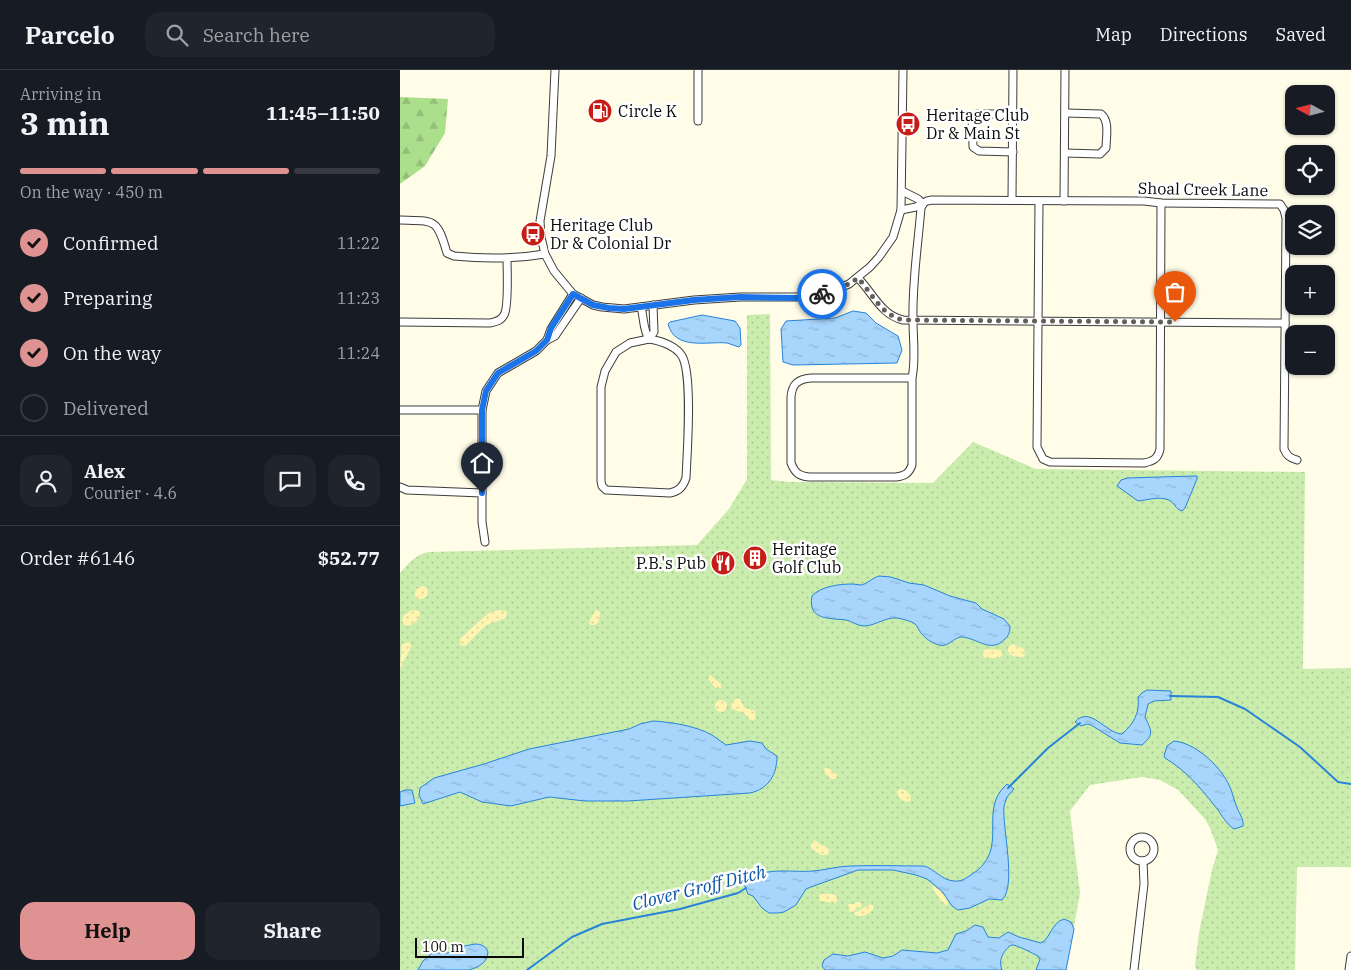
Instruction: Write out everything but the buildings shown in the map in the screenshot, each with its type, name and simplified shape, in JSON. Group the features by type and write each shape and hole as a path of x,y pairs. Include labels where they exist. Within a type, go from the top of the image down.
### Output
{"street":[{"path":"555,70 551,156 540,221 545,254 554,272 573,294 602,307 624,309 694,300 740,297 810,297 836,290 858,278 870,267 893,237 901,210 903,70"},
{"path":"698,70 698,121"},
{"path":"1012,200 1013,70"},
{"path":"1064,202 1065,70"},
{"path":"1065,153 1100,154 1104,152 1106,148 1107,121 1101,114 1066,113"},
{"path":"1012,114 978,114 972,117 973,147 976,150 1013,152"},
{"path":"902,191 918,199 923,204 921,208 913,321 914,370 912,378 912,465 910,472 896,477 809,477 801,476 794,471 791,464 791,397 792,388 797,381 804,378 912,378"},
{"name":"Shoal Creek Lane","path":"901,210 932,200 1280,204 1286,218 1284,449 1287,455 1297,460"},
{"path":"1039,202 1038,452 1043,459 1050,462 1099,463 1144,463 1154,461 1160,449 1161,203"},
{"path":"400,220 429,221 437,226 442,235 447,253 454,256 526,258 545,254"},
{"path":"400,322 490,323 498,321 504,315 506,307 507,258"},
{"path":"858,278 882,309 893,318 913,321 1285,322"},
{"path":"547,340 551,328 573,294"},
{"path":"485,542 482,493 482,410 486,391 498,373 536,351 547,340 556,336 581,298"},
{"path":"641,307 644,318 644,332 649,340 661,342 674,348 681,355 685,363 688,382 686,478 684,486 678,491 670,493 612,491 606,490 602,486 600,452 601,387 605,371 616,352 630,343 649,340 654,332 653,305"},
{"path":"400,410 482,410"},
{"path":"400,488 482,493"},
{"path":"1134,970 1144,884 1144,861"},
{"path":"1349,970 1351,956"}],"green space":[{"path":"400,97 448,99 445,133 425,166 400,184"},
{"name":"Heritage Golf Club","path":"770,314 771,480 789,482 933,483 973,442 1036,469 1305,472 1303,669 1351,668 1351,867 1297,867 1295,970 1197,970 1195,966 1199,933 1218,850 1205,819 1178,790 1160,780 1142,777 1090,785 1070,811 1080,893 1066,970 400,970 400,573 416,557 429,552 697,545 729,509 747,479 747,315"}],"sand":[{"path":"419,587 428,588 427,596 417,599 415,596 416,591"},
{"path":"412,610 419,611 418,619 415,623 404,625 402,622 403,616"},
{"path":"500,610 507,611 506,618 486,625 465,646 460,645 460,639 486,615"},
{"path":"595,611 600,612 599,621 595,625 590,625 589,622"},
{"path":"410,642 411,647 400,669 402,645"},
{"path":"1012,644 1023,648 1024,657 1009,653 1008,647"},
{"path":"987,649 1001,650 1003,654 999,658 985,658 982,653"},
{"path":"710,675 721,684 721,688 715,688 708,679"},
{"path":"737,698 740,699 744,707 755,711 756,716 754,720 750,720 744,713 732,709 731,703"},
{"path":"723,700 726,701 726,711 719,712 716,711 715,704 716,701"},
{"path":"827,767 837,775 836,779 831,779 825,773 824,769"},
{"path":"900,789 905,790 909,794 911,797 910,801 906,802 899,798 897,792"},
{"path":"815,840 821,845 828,847 829,852 827,855 821,855 811,848 811,843"},
{"path":"933,886 943,894 948,906 939,898"},
{"path":"821,894 833,894 837,897 837,901 835,903 820,901 819,896"},
{"path":"861,903 861,907 850,912 848,904"},
{"path":"871,904 874,907 869,913 863,916 855,915 854,913"}],"water":[{"path":"853,311 866,313 876,323 898,336 902,350 897,363 793,365 783,362 781,329 786,321 835,318"},
{"path":"702,315 735,321 740,328 741,345 739,347 727,343 693,343 685,341 678,338 672,332 668,324"},
{"path":"1197,476 1185,508 1182,511 1171,501 1165,499 1157,498 1138,501 1117,486 1121,480 1127,478"},
{"path":"879,576 924,585 950,596 976,603 982,609 1004,619 1010,626 1009,633 1000,643 994,645 962,637 946,645 939,645 927,639 915,624 906,620 893,618 868,626 861,626 846,620 822,617 813,610 811,604 812,596 820,590 842,584 861,585"},
{"path":"1147,690 1171,691 1171,700 1154,701 1148,704 1145,717 1151,732 1149,738 1142,745 1120,743 1091,725 1081,726 1075,722 1081,718 1092,718 1122,734 1135,717 1138,708 1138,697"},
{"path":"653,721 675,723 699,729 726,745 750,741 762,743 766,749 777,756 777,763 771,780 762,788 750,793 628,801 585,801 549,797 511,806 482,802 460,792 423,804 419,795 420,788 434,778 529,749 629,729"},
{"path":"1174,741 1198,750 1224,776 1231,788 1243,826 1234,829 1231,827 1192,779 1165,758 1167,746"},
{"path":"1007,784 1014,789 1007,797 1004,806 1009,870 1006,893 1002,900 989,899 970,908 958,910 952,906 942,891 927,879 893,870 858,870 811,887 806,889 796,905 784,912 778,913 769,913 762,908 753,896 748,894 744,884 759,874 777,871 813,871 846,866 924,866 949,880 963,880 983,865 990,854 994,806 998,795"},
{"path":"412,790 415,803 400,806 400,792"},
{"path":"1064,919 1071,922 1074,929 1066,970 1036,970 1040,959 1038,956 1014,945 1009,946 1002,956 1002,970 825,970 822,966 824,960 833,954 848,956 865,952 883,958 893,956 902,950 937,953 948,950 956,934 966,931 975,925 983,927 988,937 999,938 1008,932 1041,943 1047,938 1056,924"},
{"path":"475,944 483,946 488,952 484,962 476,967 469,970 418,970 423,961 432,953 448,953 459,947"}],"waterway":[{"name":"Clover Groff Ditch","path":"1170,696 1218,697 1245,709 1300,747 1338,782 1351,784"},
{"name":"Clover Groff Ditch","path":"1008,788 1048,748 1080,723"},
{"name":"Clover Groff Ditch","path":"527,970 572,937 602,924 680,909 738,893 746,888"}],"way so far":[{"path":"822,294 836,290 858,278 882,309 893,318 913,321 1175,322"}],"place":[{"name":"Circle K","path":"600,111"},
{"name":"Heritage Club Dr & Main St","path":"908,124"},
{"name":"Heritage Club Dr & Colonial Dr","path":"533,234"},
{"name":"Heritage Golf Club","path":"755,558"},
{"name":"P.B.'s Pub","path":"723,563"}],"route":[{"path":"482,493 482,410 486,391 498,373 536,351 547,340 551,328 573,294 593,305 624,309 694,300 740,297 798,298 822,294"}]}
